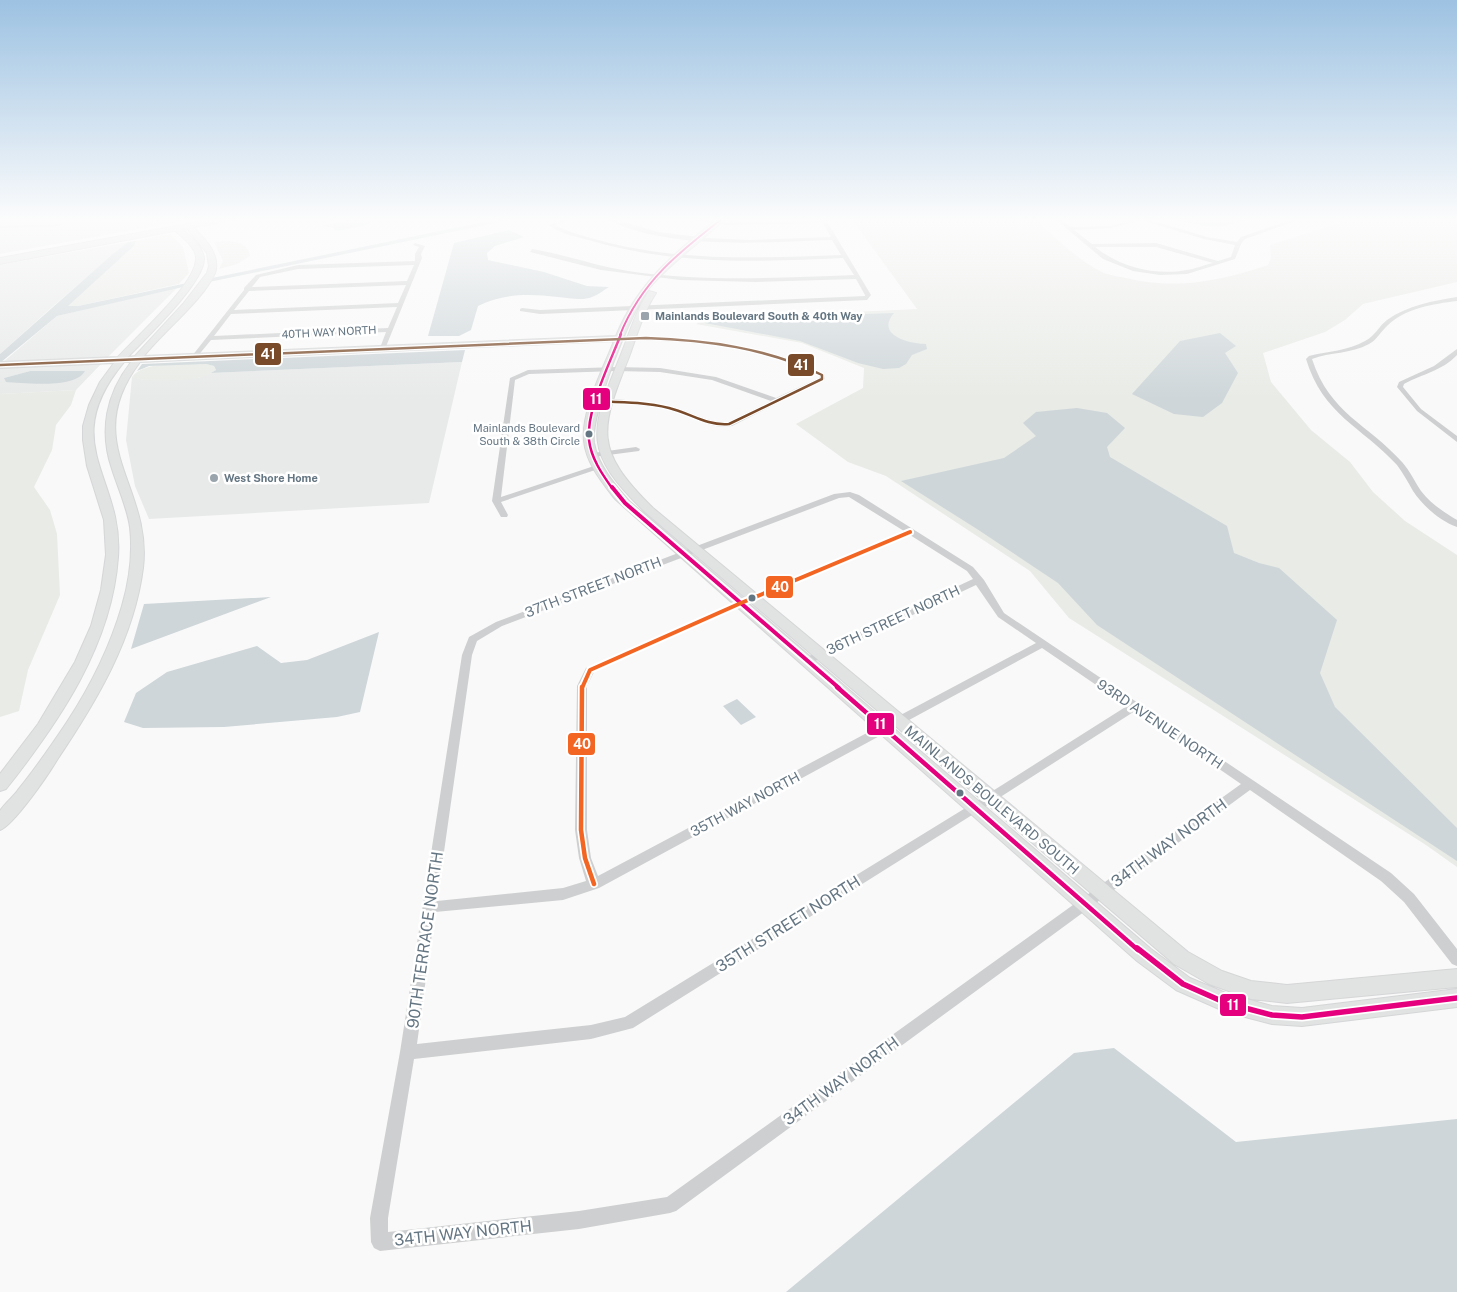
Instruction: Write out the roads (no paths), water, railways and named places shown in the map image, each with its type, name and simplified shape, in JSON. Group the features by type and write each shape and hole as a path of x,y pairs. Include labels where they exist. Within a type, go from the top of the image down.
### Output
{"street":[{"path":"0,785 63,696 83,659 106,598 111,572 110,520 88,451 88,430 98,396 120,360 184,290 192,278"},
{"path":"0,824 38,775 72,726 116,643 128,610 135,579 138,550 136,528 130,506 114,463 109,439 109,419 118,390 137,359 200,288 206,278"},
{"path":"194,356 256,278"},
{"path":"383,348 411,278"},
{"name":"MAINLANDS BOULEVARD SOUTH","path":"661,278 639,297 638,308 602,402 589,429 589,442 600,459 611,486 625,503 689,550 891,724 976,807 1144,955 1183,984 1226,1003 1263,1013 1302,1017 1457,998"},
{"path":"687,278 738,281 802,278"},
{"path":"522,310 540,312 867,298 868,295 858,278"},
{"path":"246,289 409,282"},
{"path":"1455,521 1431,508 1424,501 1399,464 1332,403 1316,379 1309,359 1364,344 1374,339 1386,323 1411,309 1457,299"},
{"path":"228,312 400,305"},
{"name":"40TH WAY NORTH","path":"209,338 390,330"},
{"path":"4,364 626,338 691,340 739,348 791,362 822,374 822,379 729,424 710,424 672,408 649,404 602,402"},
{"path":"1457,351 1452,358 1434,370 1401,383 1400,387 1419,410 1457,440"},
{"path":"504,515 496,501 512,379 518,375 528,372 614,369 672,371 704,376 730,383 777,401"},
{"path":"88,444 109,439"},
{"path":"496,501 600,459 636,449"},
{"name":"37TH STREET NORTH","path":"473,639 499,624 689,550 832,498 850,494 856,497"},
{"name":"93RD AVENUE NORTH","path":"856,497 970,569 979,580 991,603 1001,615 1386,877 1409,898 1457,960"},
{"path":"594,884 585,858 580,809 582,686 590,670 747,600 910,532"},
{"name":"36TH STREET NORTH","path":"814,658 979,580"},
{"name":"90TH TERRACE NORTH","path":"380,1242 379,1218 408,1052 467,655 473,639"},
{"name":"35TH WAY NORTH","path":"430,906 563,894 594,884 1042,644"},
{"name":"35TH STREET NORTH","path":"408,1052 591,1032 628,1023 991,798 1135,706"},
{"name":"MAINLANDS BOULEVARD SOUTH","path":"891,724 991,798 1181,958 1216,978 1251,990 1287,994 1457,978"},
{"name":"34TH WAY NORTH","path":"380,1242 580,1220 670,1205 1249,784"}],"place":[{"name":"Mainlands Boulevard South & 40th Way","path":"645,316"},
{"name":"Mainlands Boulevard South & 38th Circle","path":"589,434"},
{"name":"West Shore Home","path":"214,478"}]}
